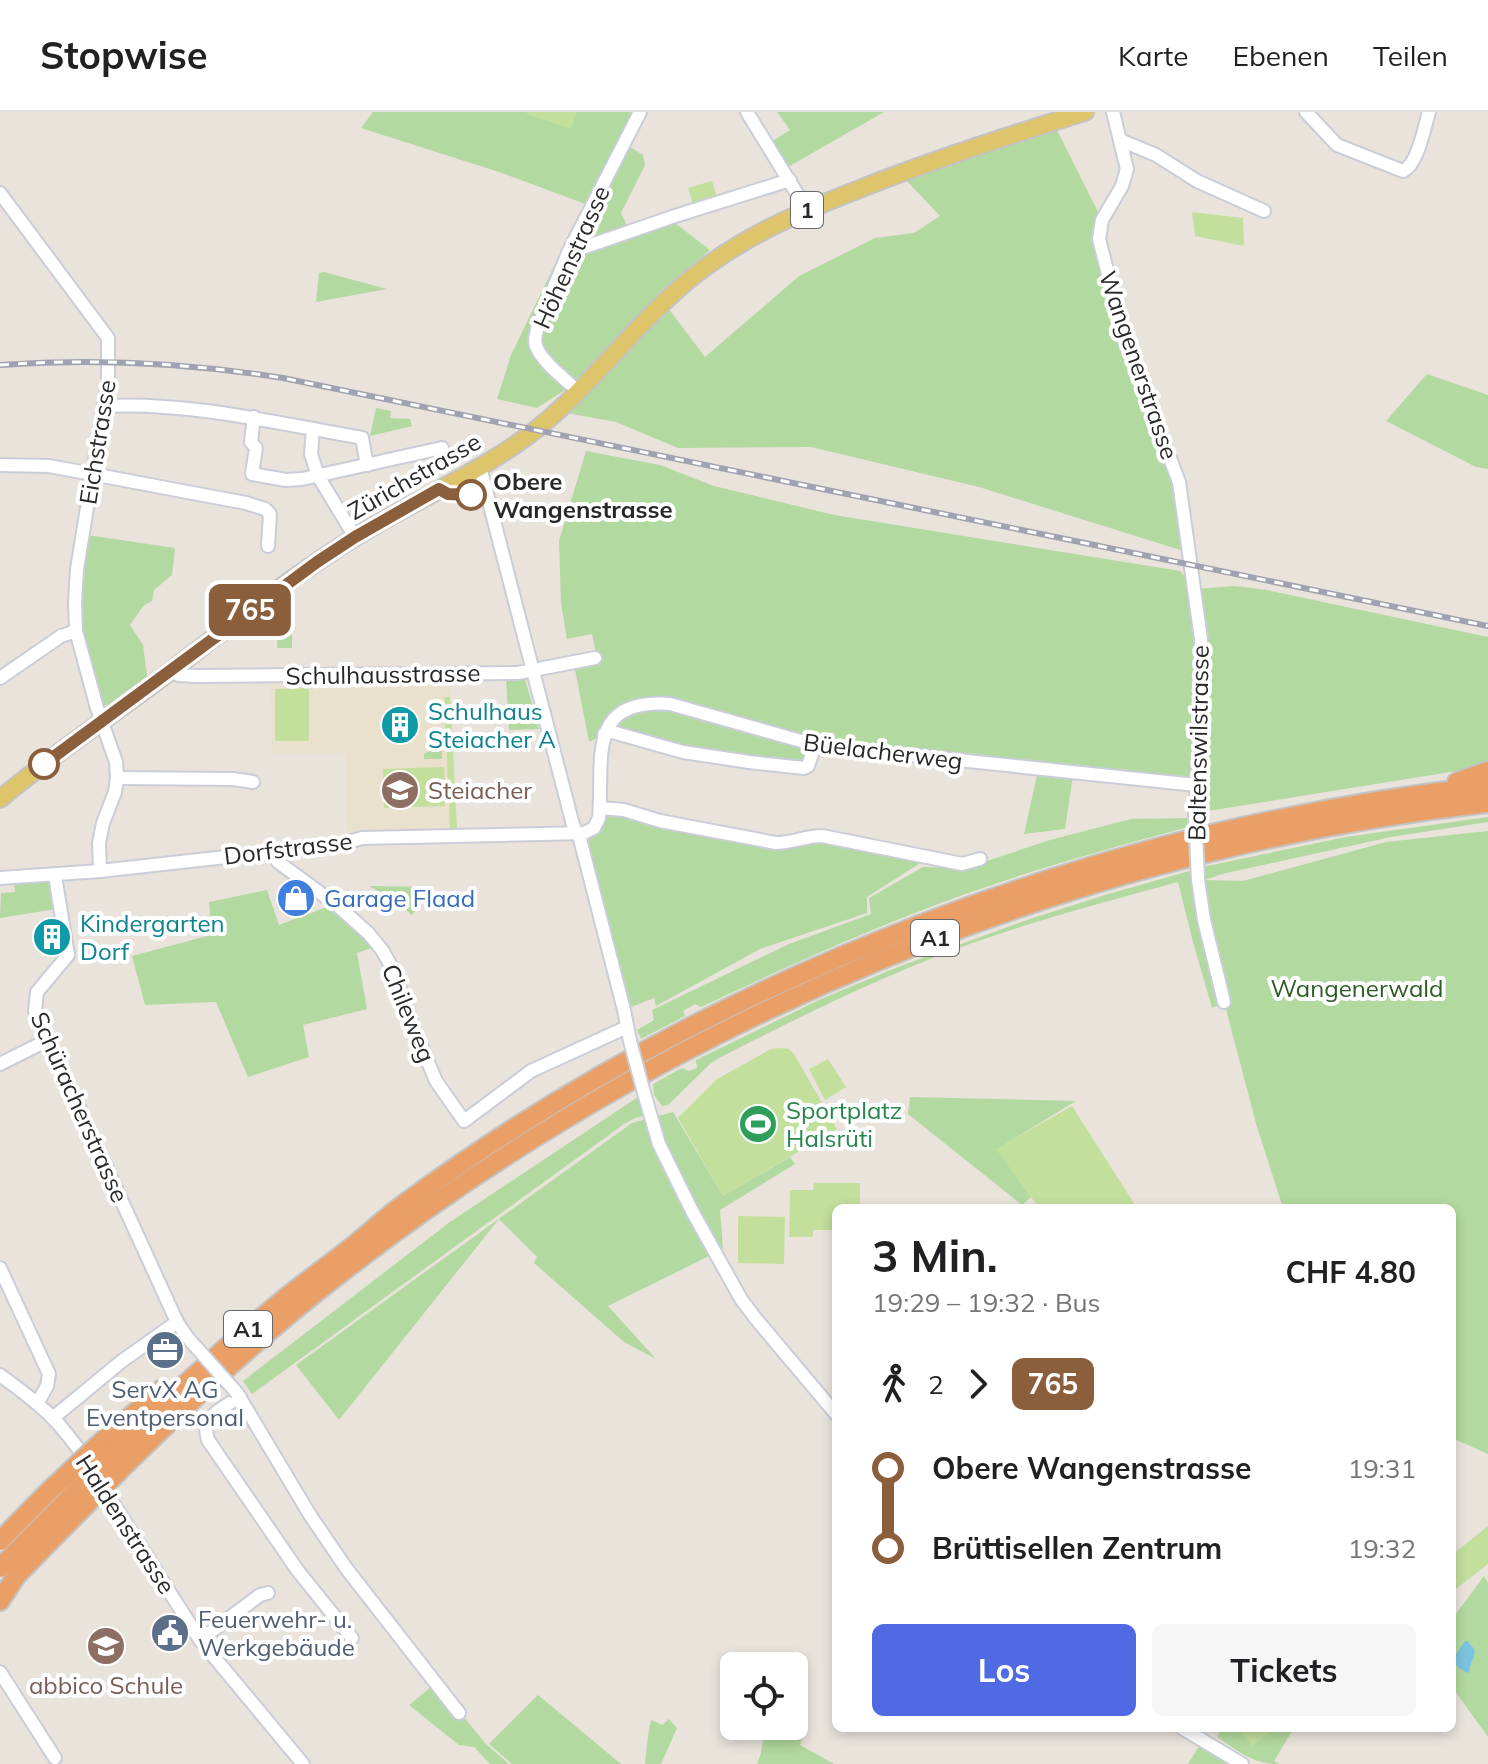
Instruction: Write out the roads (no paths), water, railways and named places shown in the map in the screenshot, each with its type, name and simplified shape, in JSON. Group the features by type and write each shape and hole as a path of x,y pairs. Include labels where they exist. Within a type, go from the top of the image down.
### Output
{"highway":[{"name":"A1","path":"1426,794 1488,771"},
{"name":"A1","path":"0,1593 8,1572 108,1458 204,1366 396,1210 512,1131 613,1070 737,1005 866,947 997,897 1132,855 1268,822 1488,786"},
{"name":"A1","path":"108,1458 208,1386 331,1280 419,1215 561,1121 745,1020 915,945 1106,880 1272,838 1488,803"},
{"path":"0,1541 48,1492 108,1458 272,1298 354,1236 396,1210"},
{"path":"0,1601 8,1572"}],"main road":[{"name":"1","path":"579,392 673,293 749,238 807,210 920,166 1085,112"},
{"name":"Zürichstrasse","path":"0,799 305,570 355,537 480,467 525,438 579,392"}],"street":[{"name":"Höhenstrasse","path":"579,392 543,358 535,337 568,253 640,112"},
{"path":"748,112 807,210"},
{"name":"Wangenerstrasse","path":"1113,112 1127,164 1126,175 1102,220 1100,246 1126,343 1179,482"},
{"path":"1306,112 1337,145 1403,171 1414,160 1429,112"},
{"path":"1120,140 1156,155 1197,181 1264,211"},
{"path":"568,253 790,180"},
{"name":"Eichstrasse","path":"0,193 108,338 108,380 76,581 76,631 115,756 117,778"},
{"path":"104,406 192,408 362,438 367,465"},
{"path":"254,417 251,442 256,448 252,474 286,480 318,476 442,448"},
{"path":"313,429 311,454 318,476 355,537"},
{"path":"0,465 49,466 246,503 265,509 270,514 268,546"},
{"path":"480,467 659,1144 741,1299 832,1409"},
{"name":"Baltenswilstrasse","path":"1179,482 1201,639 1202,713 1195,813 1198,880 1204,920 1224,1002"},
{"path":"0,678 61,636 76,631"},
{"name":"Schulhausstrasse","path":"173,669 178,675 198,676 534,671 595,658"},
{"name":"Büelacherweg","path":"604,734 618,715 628,708 654,703 670,704 815,745 1196,785"},
{"path":"577,833 586,833 594,828 599,818 604,734 612,732 683,752 804,768 808,766 815,745"},
{"path":"100,871 100,834 117,778 233,779 253,782"},
{"path":"600,808 624,810 660,821 776,843 822,836 962,864 980,859"},
{"name":"Dorfstrasse","path":"0,878 55,876 342,844 362,838 577,833"},
{"name":"Chileweg","path":"273,851 278,862 338,906 382,950 394,971 436,1081 464,1121 531,1071 628,1034"},
{"name":"Schüracherstrasse","path":"55,876 68,955 41,985 35,996 35,1011 177,1322 239,1395"},
{"path":"0,1064 48,1040"},
{"path":"0,1268 49,1374 47,1386 38,1402"},
{"path":"54,1417 122,1361 177,1322"},
{"name":"Haldenstrasse","path":"0,1375 38,1402 76,1445 200,1640 303,1764"},
{"path":"352,1638 298,1571 208,1440 206,1431 210,1418 239,1395 310,1515 346,1568 459,1713"},
{"path":"200,1640 260,1595 268,1593"},
{"path":"0,1672 55,1758"},
{"path":"1189,1732 1242,1764"}],"water":[{"path":"1468,1641 1475,1651 1470,1671 1467,1673 1456,1665 1456,1654"}],"railway":[{"path":"0,365 142,363 283,378 1488,626"}],"place":[{"name":"Obere Wangenstrasse","path":"471,495"},
{"name":"Schulhaus Steiacher A","path":"400,725"},
{"name":"Steiacher","path":"400,790"},
{"name":"Garage Flaad","path":"296,898"},
{"name":"Kindergarten Dorf","path":"52,937"},
{"name":"Sportplatz Halsrüti","path":"758,1124"},
{"name":"ServX AG Eventpersonal","path":"165,1350"},
{"name":"Feuerwehr- u. Werkgebäude","path":"170,1633"},
{"name":"abbico Schule","path":"106,1646"}],"park label":[{"name":"Wangenerwald","path":"1357,988"}]}
